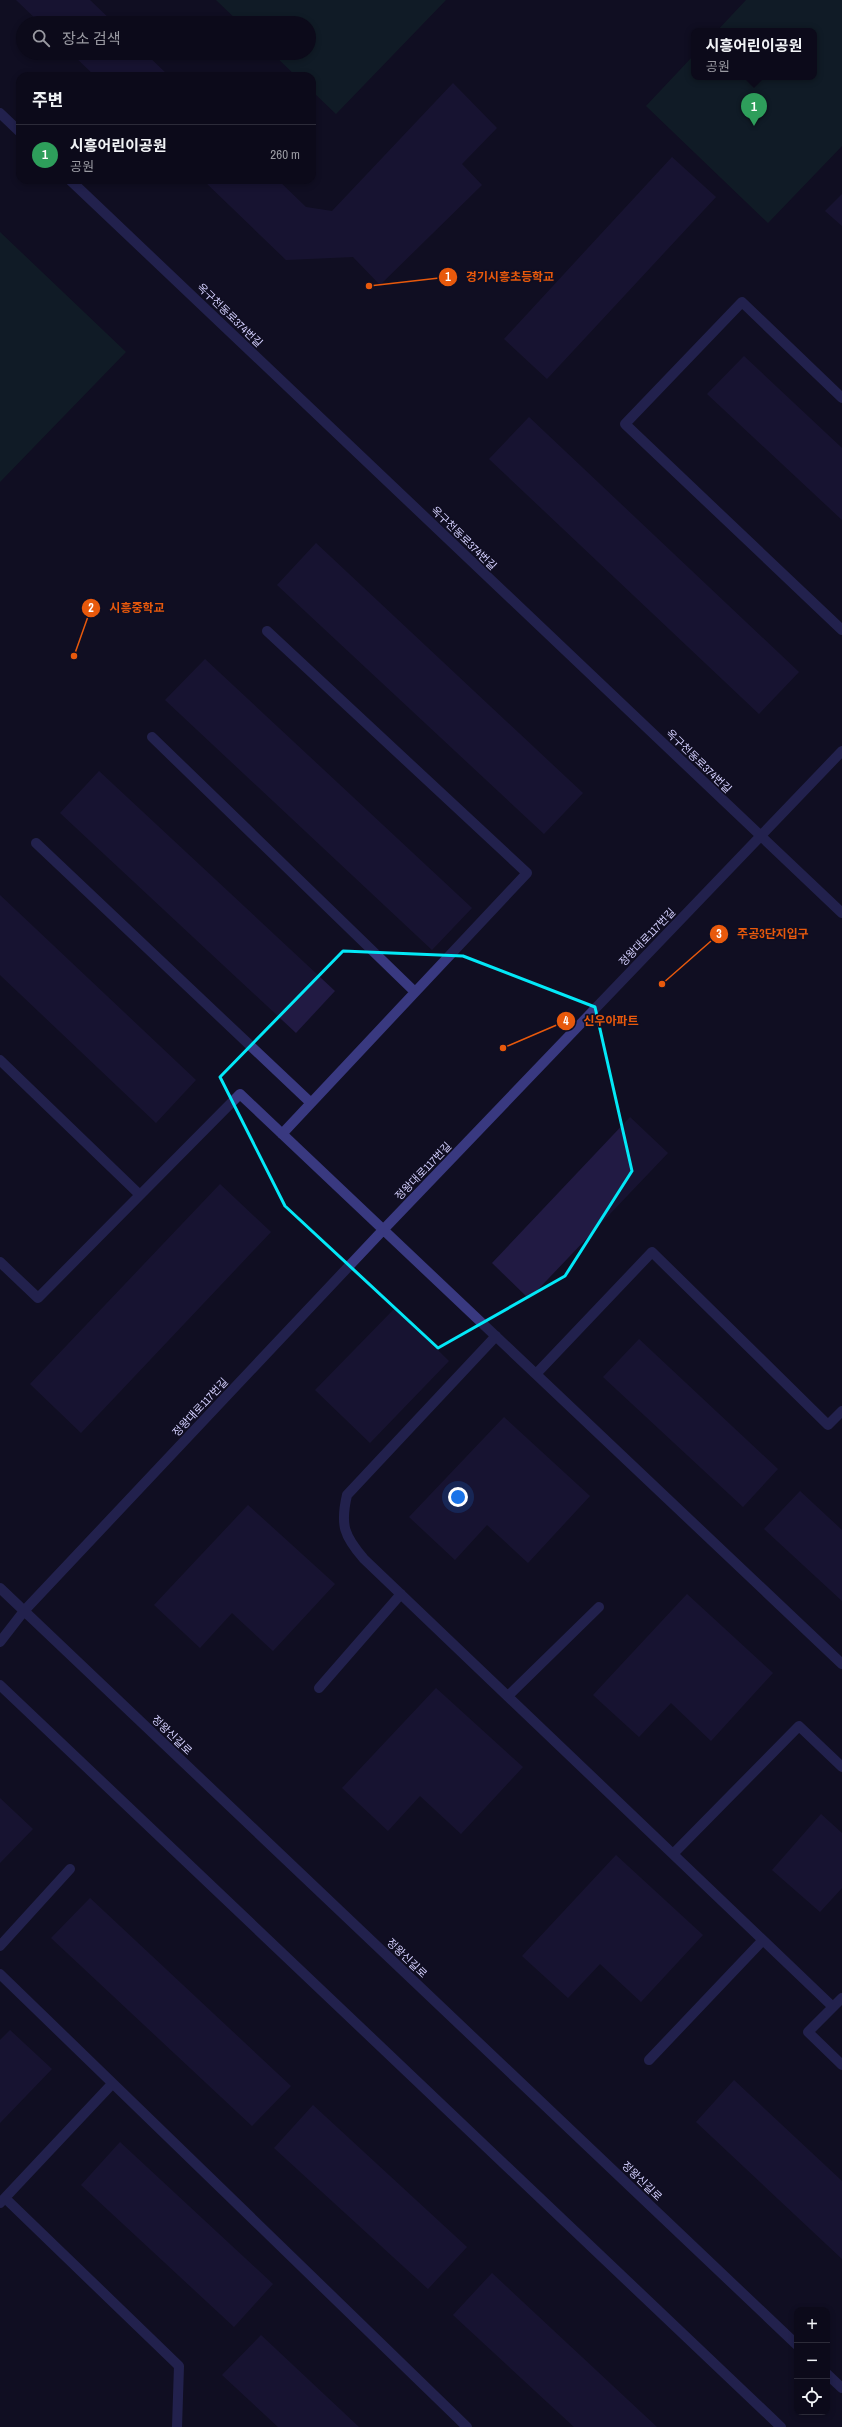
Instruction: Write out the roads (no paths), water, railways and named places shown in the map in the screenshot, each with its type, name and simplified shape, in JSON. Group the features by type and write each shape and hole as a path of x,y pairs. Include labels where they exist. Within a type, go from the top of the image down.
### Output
{"street":[{"path":"0,113 16,128"},
{"name":"옥구천동로374번길","path":"74,184 842,913"},
{"path":"842,398 742,302 626,424 842,630"},
{"path":"267,631 527,873 282,1134"},
{"path":"152,737 416,992"},
{"name":"정왕대로117번길","path":"0,1642 24,1611 383,1230 842,751"},
{"path":"36,843 311,1103"},
{"path":"0,1060 140,1195"},
{"path":"0,1262 38,1298 240,1094 842,1664"},
{"path":"536,1374 652,1252 828,1425 842,1411"},
{"path":"496,1336 347,1495 342,1516 348,1540 364,1559 833,2007"},
{"name":"정왕신길로","path":"0,1588 795,2343"},
{"path":"319,1688 401,1594"},
{"path":"508,1696 599,1607"},
{"path":"0,1685 781,2427"},
{"path":"673,1854 799,1726 842,1767"},
{"path":"0,1946 70,1869"},
{"path":"649,2060 763,1940"},
{"path":"0,1974 467,2427"},
{"path":"842,1998 808,2032 842,2065"},
{"path":"112,2084 2,2200 179,2366 178,2427"},
{"path":"830,2377 842,2388"}],"place":[{"name":"시흥어린이공원","path":"754,126"},
{"name":"경기시흥초등학교","path":"369,286"},
{"name":"시흥중학교","path":"74,656"},
{"name":"주공3단지입구","path":"662,984"},
{"name":"신우아파트","path":"503,1048"}]}
